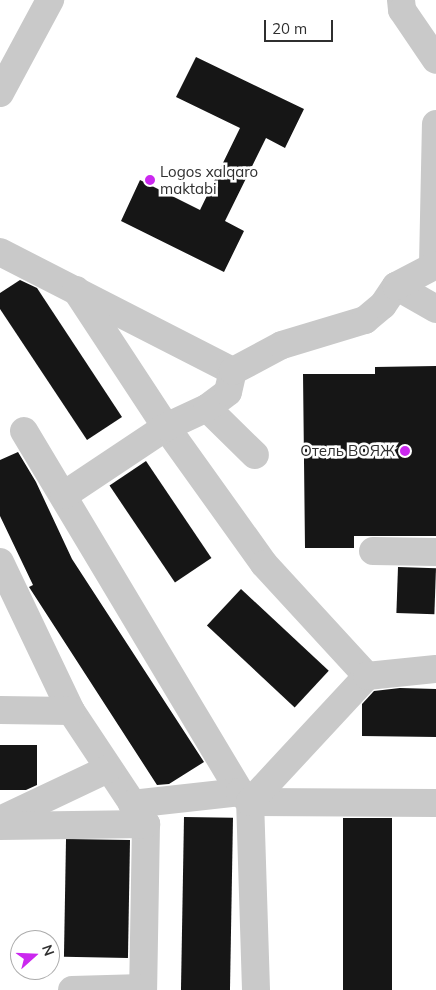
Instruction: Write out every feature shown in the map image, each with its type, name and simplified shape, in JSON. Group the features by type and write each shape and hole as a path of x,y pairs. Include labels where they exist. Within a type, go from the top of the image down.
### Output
{"lane":[{"path":"0,93 50,0"},
{"path":"401,0 402,10 436,60"},
{"path":"64,495 166,427 207,408 228,392 233,371 282,345 365,320 383,305 396,286 434,265 436,124"},
{"path":"0,252 233,371"},
{"path":"396,286 436,309"},
{"path":"76,290 166,427 264,564 367,676"},
{"path":"207,408 255,455"},
{"path":"24,431 245,797 256,990"},
{"path":"373,550 436,552"},
{"path":"0,562 71,711 139,814 143,989 72,990"},
{"path":"245,797 367,676 436,669"},
{"path":"0,710 71,711"},
{"path":"0,820 108,769"},
{"path":"0,826 139,814 245,797 436,803"}],"building":[{"path":"196,57 304,109 285,148 266,138 225,221 244,231 224,272 121,221 140,180 200,210 240,128 176,97"},
{"path":"20,280 37,288 122,417 87,440 0,309 0,293"},
{"path":"436,366 436,536 354,536 354,548 305,548 303,374 375,374 375,367"},
{"path":"18,452 36,482 72,559 204,762 169,784 157,785 29,587 33,585 0,516 0,460"},
{"path":"146,461 211,558 175,583 110,486"},
{"path":"398,567 436,568 434,614 396,613"},
{"path":"241,589 329,671 295,707 207,626"},
{"path":"400,688 436,689 436,737 362,736 362,704 374,691"},
{"path":"0,745 37,745 37,785 26,790 0,790"},
{"path":"184,817 233,818 230,990 181,990"},
{"path":"343,818 392,818 392,990 343,990"},
{"path":"66,839 130,840 128,958 64,957"}],"place":[{"name":"Logos xalqaro maktabi","path":"150,180"},
{"name":"Отель ВОЯЖ","path":"405,451"}]}
